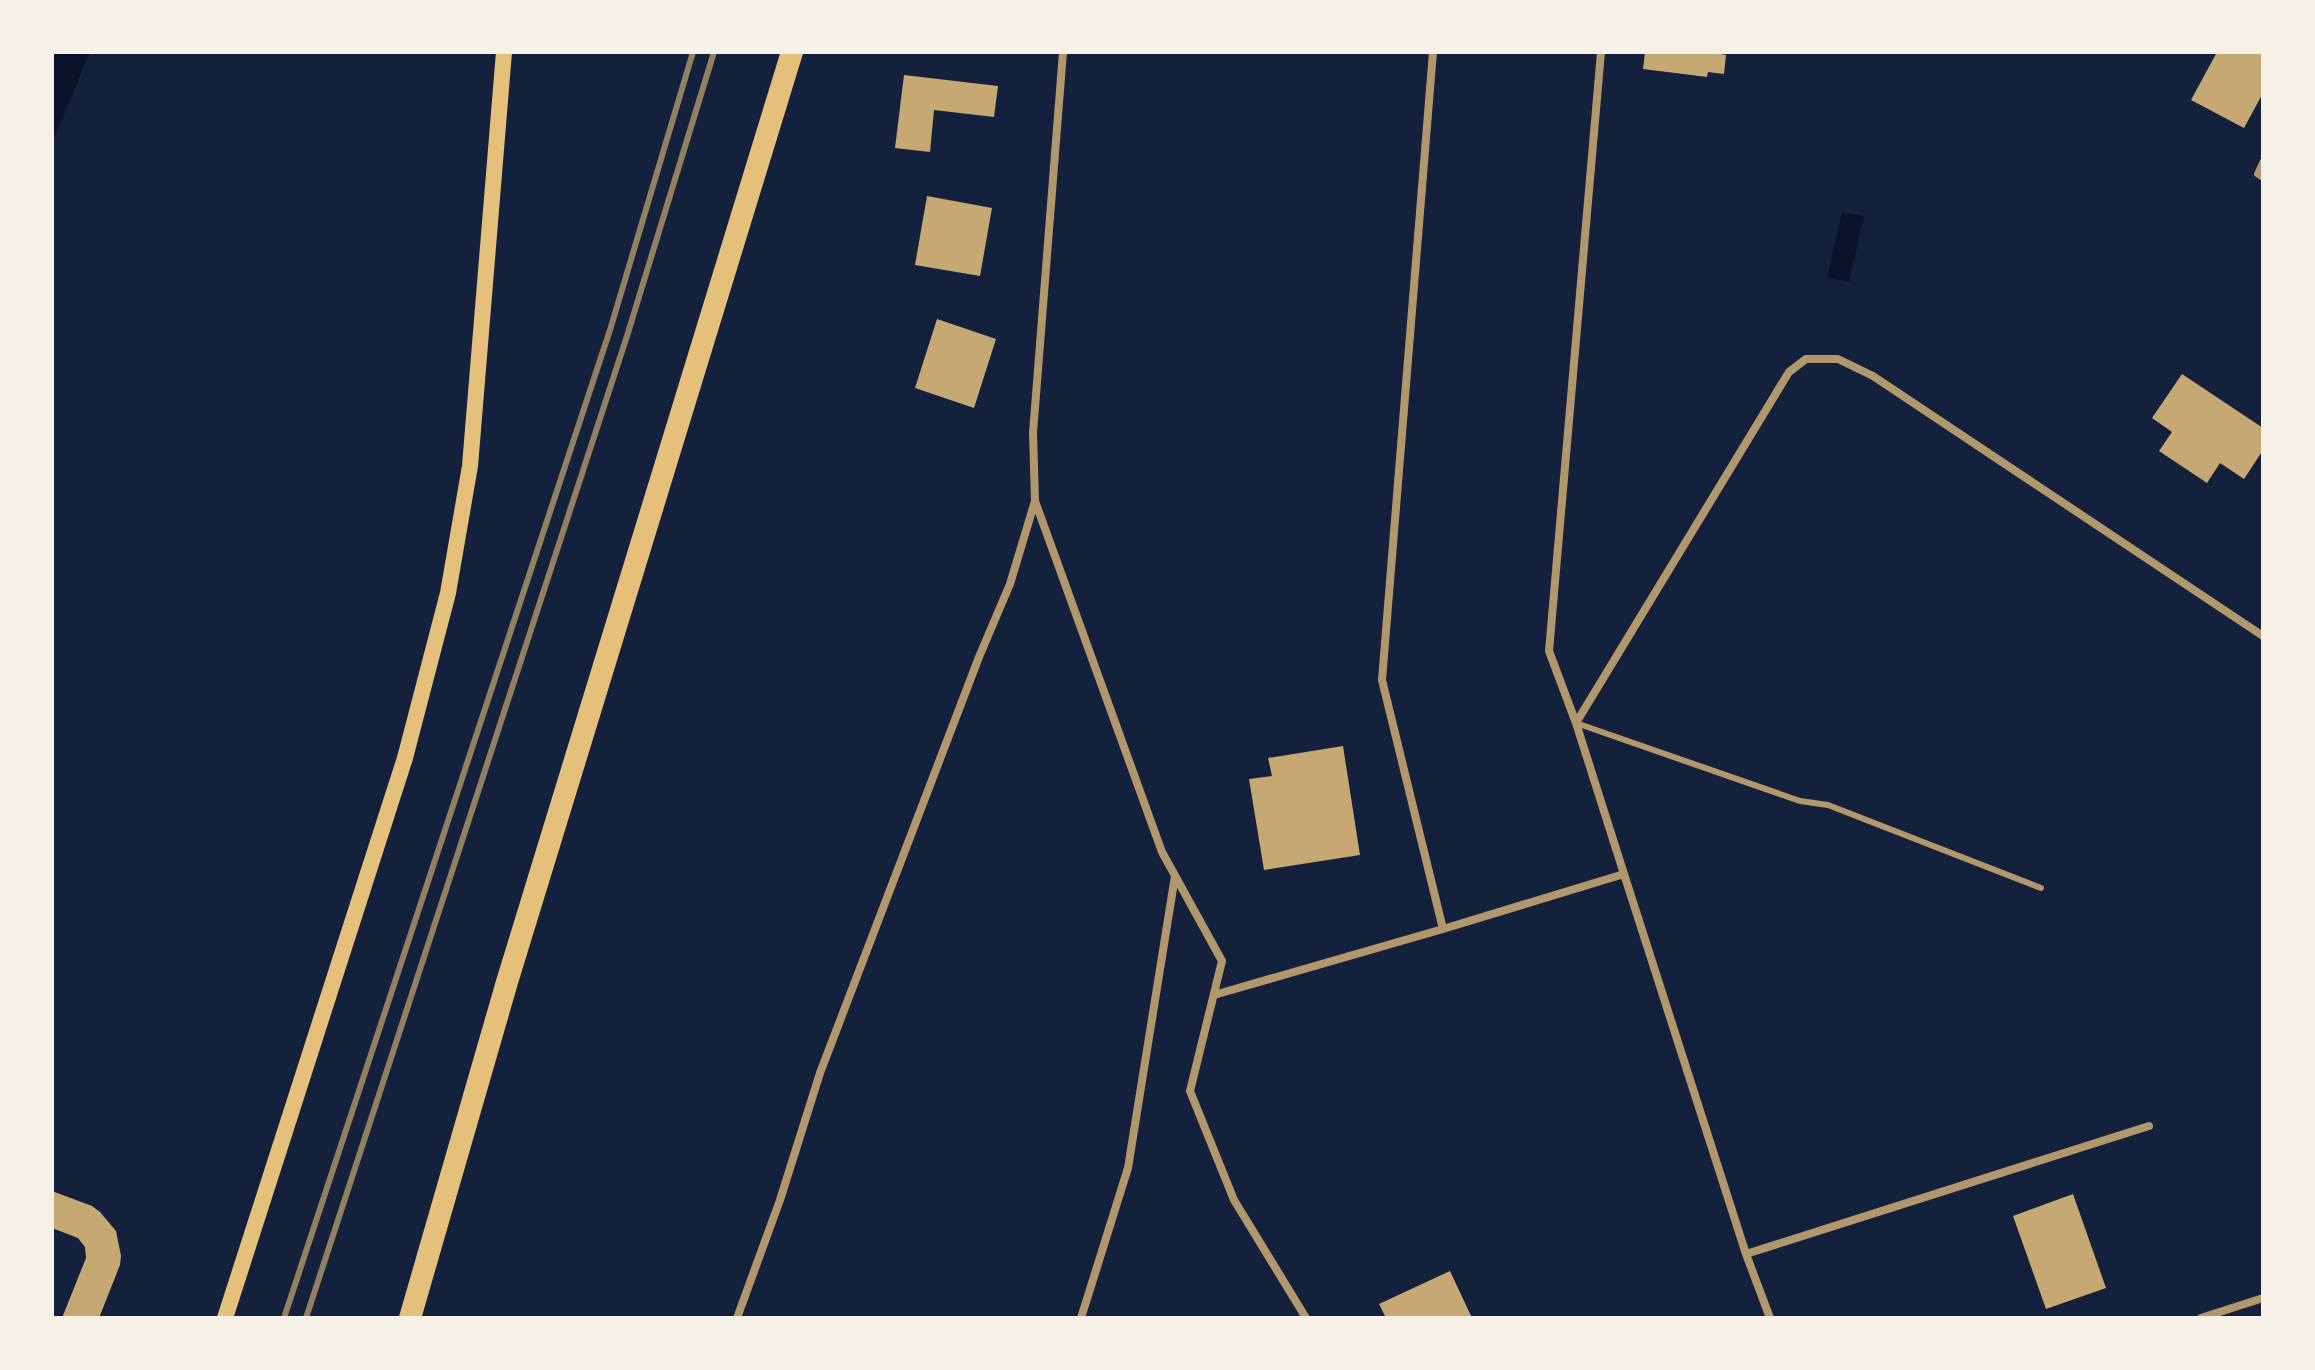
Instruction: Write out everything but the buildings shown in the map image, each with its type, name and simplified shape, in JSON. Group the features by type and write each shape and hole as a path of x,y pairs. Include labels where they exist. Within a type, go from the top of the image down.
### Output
{"highway":[{"path":"410,1318 512,967 792,52"}],"main road":[{"path":"225,1318 405,758 448,593 470,466 504,52"}],"street":[{"path":"1063,52 1033,433 1035,501 1162,852 1222,961 1190,1091 1234,1200 1306,1318"},
{"path":"1433,52 1382,680 1443,929"},
{"path":"1601,52 1549,651 1576,723 1746,1254 1770,1318"},
{"path":"1576,723 1789,372 1806,359 1838,359 1873,376 2263,636"},
{"path":"737,1318 780,1200 820,1073 979,657 1010,584 1035,501"},
{"path":"1214,995 1624,874"},
{"path":"1081,1318 1128,1168 1175,875"},
{"path":"1746,1254 2149,1126"},
{"path":"2201,1318 2263,1298"}],"lane":[{"path":"2263,161 2257,174 2263,178"},
{"path":"1576,723 1800,801 1828,805 2041,888"}],"water":[{"path":"52,52 90,52 52,143"},
{"path":"1842,212 1864,216 1849,282 1827,277"}],"railway":[{"path":"284,1318 610,330 693,52"},
{"path":"306,1318 627,336 714,52"}]}
